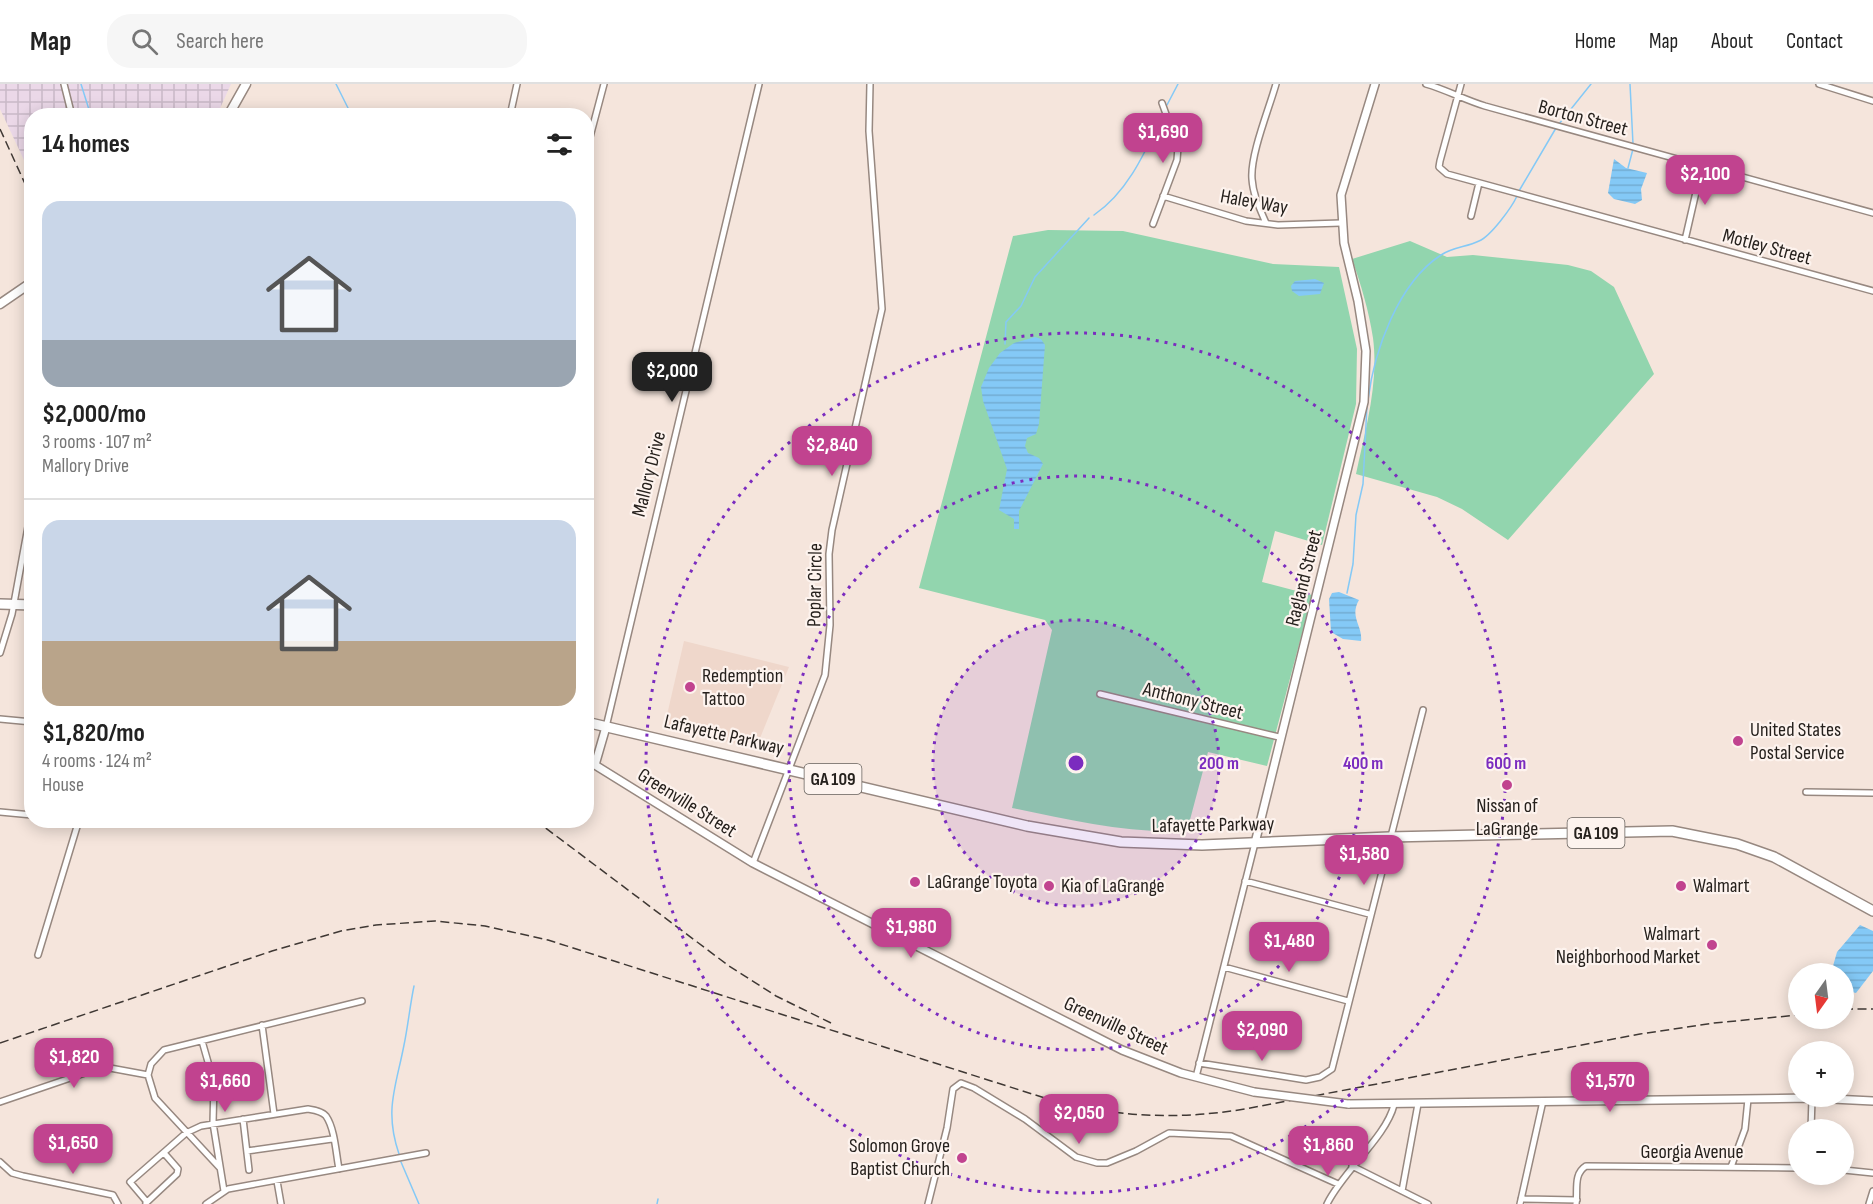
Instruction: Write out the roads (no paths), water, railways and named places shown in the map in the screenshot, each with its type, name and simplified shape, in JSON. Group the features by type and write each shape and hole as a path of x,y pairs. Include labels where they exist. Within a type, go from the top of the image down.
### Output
{"highway":[{"path":"0,604 24,605"},
{"name":"Lafayette Parkway","path":"594,724 1027,826 1101,840 1178,845 1389,837 1672,831 1737,844 1774,857 1873,911"}],"main road":[{"path":"232,108 246,84"},
{"path":"0,304 24,288"}],"street":[{"path":"64,84 70,108"},
{"path":"512,108 517,84"},
{"path":"594,122 604,84"},
{"name":"Mallory Drive","path":"595,765 759,84"},
{"name":"Poplar Circle","path":"753,864 825,675 830,625 831,530 882,309 869,131 870,84"},
{"path":"1266,223 1255,198 1252,178 1253,163 1276,84"},
{"name":"Ragland Street","path":"1196,1077 1364,402 1366,351 1341,223 1341,195 1349,164 1365,123 1375,84"},
{"name":"Borton Street","path":"1426,84 1458,94 1468,101 1485,106 1873,213"},
{"path":"1458,94 1461,84"},
{"path":"1819,84 1873,101"},
{"name":"Motley Street","path":"1458,94 1439,166 1447,174 1873,291"},
{"path":"1153,224 1177,160 1178,147 1162,103"},
{"path":"1685,240 1702,166"},
{"path":"1471,216 1479,183"},
{"name":"Haley Way","path":"1163,196 1246,220 1266,223 1341,223"},
{"path":"0,653 13,604 24,547"},
{"name":"Anthony Street","path":"1100,694 1279,737"},
{"path":"1199,1064 1306,1080 1328,1073 1334,1065 1369,914 1423,710"},
{"path":"0,719 24,721"},
{"name":"Greenville Street","path":"595,765 753,864 1100,1040 1141,1058 1196,1077 1254,1092 1348,1104 1788,1098"},
{"path":"1806,792 1873,793"},
{"path":"0,812 24,814"},
{"path":"38,955 77,828"},
{"path":"1245,881 1369,914"},
{"path":"1224,966 1348,1001"},
{"path":"220,1168 155,1098 148,1075 151,1064 164,1050 362,1001"},
{"path":"262,1025 274,1114"},
{"path":"202,1041 214,1083 213,1123 224,1191"},
{"path":"0,1102 85,1073 110,1068 148,1075"},
{"path":"928,1204 954,1089 961,1083 974,1088 1025,1119 1076,1157 1086,1160 1107,1163 1168,1133 1230,1136 1338,1184"},
{"path":"1731,1167 1745,1130 1748,1099"},
{"name":"Greenville Street","path":"1854,1100 1873,1101"},
{"path":"1544,1101 1520,1202 1576,1202"},
{"path":"1402,1191 1418,1104"},
{"path":"1327,1204 1338,1184 1384,1125 1394,1105"},
{"path":"164,1153 178,1168 177,1174 146,1203 130,1182 186,1133 213,1123 308,1109 326,1115 339,1169"},
{"path":"243,1119 249,1170"},
{"path":"247,1151 332,1139"},
{"path":"206,1204 224,1191 426,1153"},
{"path":"0,1162 12,1173 112,1195 118,1204"},
{"path":"1352,1166 1428,1204"},
{"name":"Georgia Avenue","path":"1576,1202 1579,1170 1586,1166 1788,1168"},
{"path":"1854,1171 1873,1173"},
{"path":"276,1181 281,1204"},
{"path":"1871,1202 1873,1191"}],"water":[{"path":"1614,159 1626,168 1647,173 1641,189 1642,200 1635,204 1614,199 1608,193"},
{"path":"1315,279 1324,283 1320,294 1299,296 1292,291 1291,286 1295,281"},
{"path":"1035,337 1041,339 1045,345 1039,424 1036,434 1027,438 1025,446 1028,453 1039,458 1043,464 1019,511 1019,529 1014,529 1014,519 999,510 1007,469 983,401 981,387 989,368 1000,353 1014,343"},
{"path":"1339,592 1359,600 1355,611 1361,641 1343,639 1331,632 1329,599 1332,593"},
{"path":"1860,925 1873,931 1873,971 1856,993 1854,992 1854,963 1834,963 1837,952"}],"waterway":[{"path":"81,84 88,108"},
{"path":"336,84 348,108"},
{"path":"1167,105 1178,84"},
{"path":"1559,124 1591,84"},
{"path":"1630,84 1633,144"},
{"path":"1094,215 1127,182 1163,114"},
{"path":"1519,191 1556,128"},
{"path":"1628,168 1633,149"},
{"path":"1368,400 1382,340 1401,300 1412,283 1441,255 1484,238 1501,221 1517,196"},
{"path":"1005,344 1006,322 1021,306 1035,277 1089,218"},
{"path":"1347,593 1353,564 1356,515 1363,484 1367,405"},
{"path":"399,1154 392,1124 393,1099 414,986"},
{"path":"401,1162 419,1204"},
{"path":"657,1204 658,1199"}],"railway":[{"path":"0,129 24,182"},
{"path":"546,828 729,966 776,996 831,1023"},
{"path":"0,1043 272,951 341,931 376,925 435,921 485,926 548,940 1051,1100 1099,1110 1147,1115 1196,1115 1245,1109 1640,1034 1714,1023 1788,1016"},
{"path":"1854,1009 1873,1009"}],"place":[{"name":"Redemption Tattoo","path":"690,687"},
{"name":"United States Postal Service","path":"1738,741"},
{"name":"Nissan of LaGrange","path":"1507,785"},
{"name":"LaGrange Toyota","path":"915,882"},
{"name":"Kia of LaGrange","path":"1049,886"},
{"name":"Walmart","path":"1681,886"},
{"name":"Walmart Neighborhood Market","path":"1712,945"},
{"name":"Solomon Grove Baptist Church","path":"962,1158"}]}
